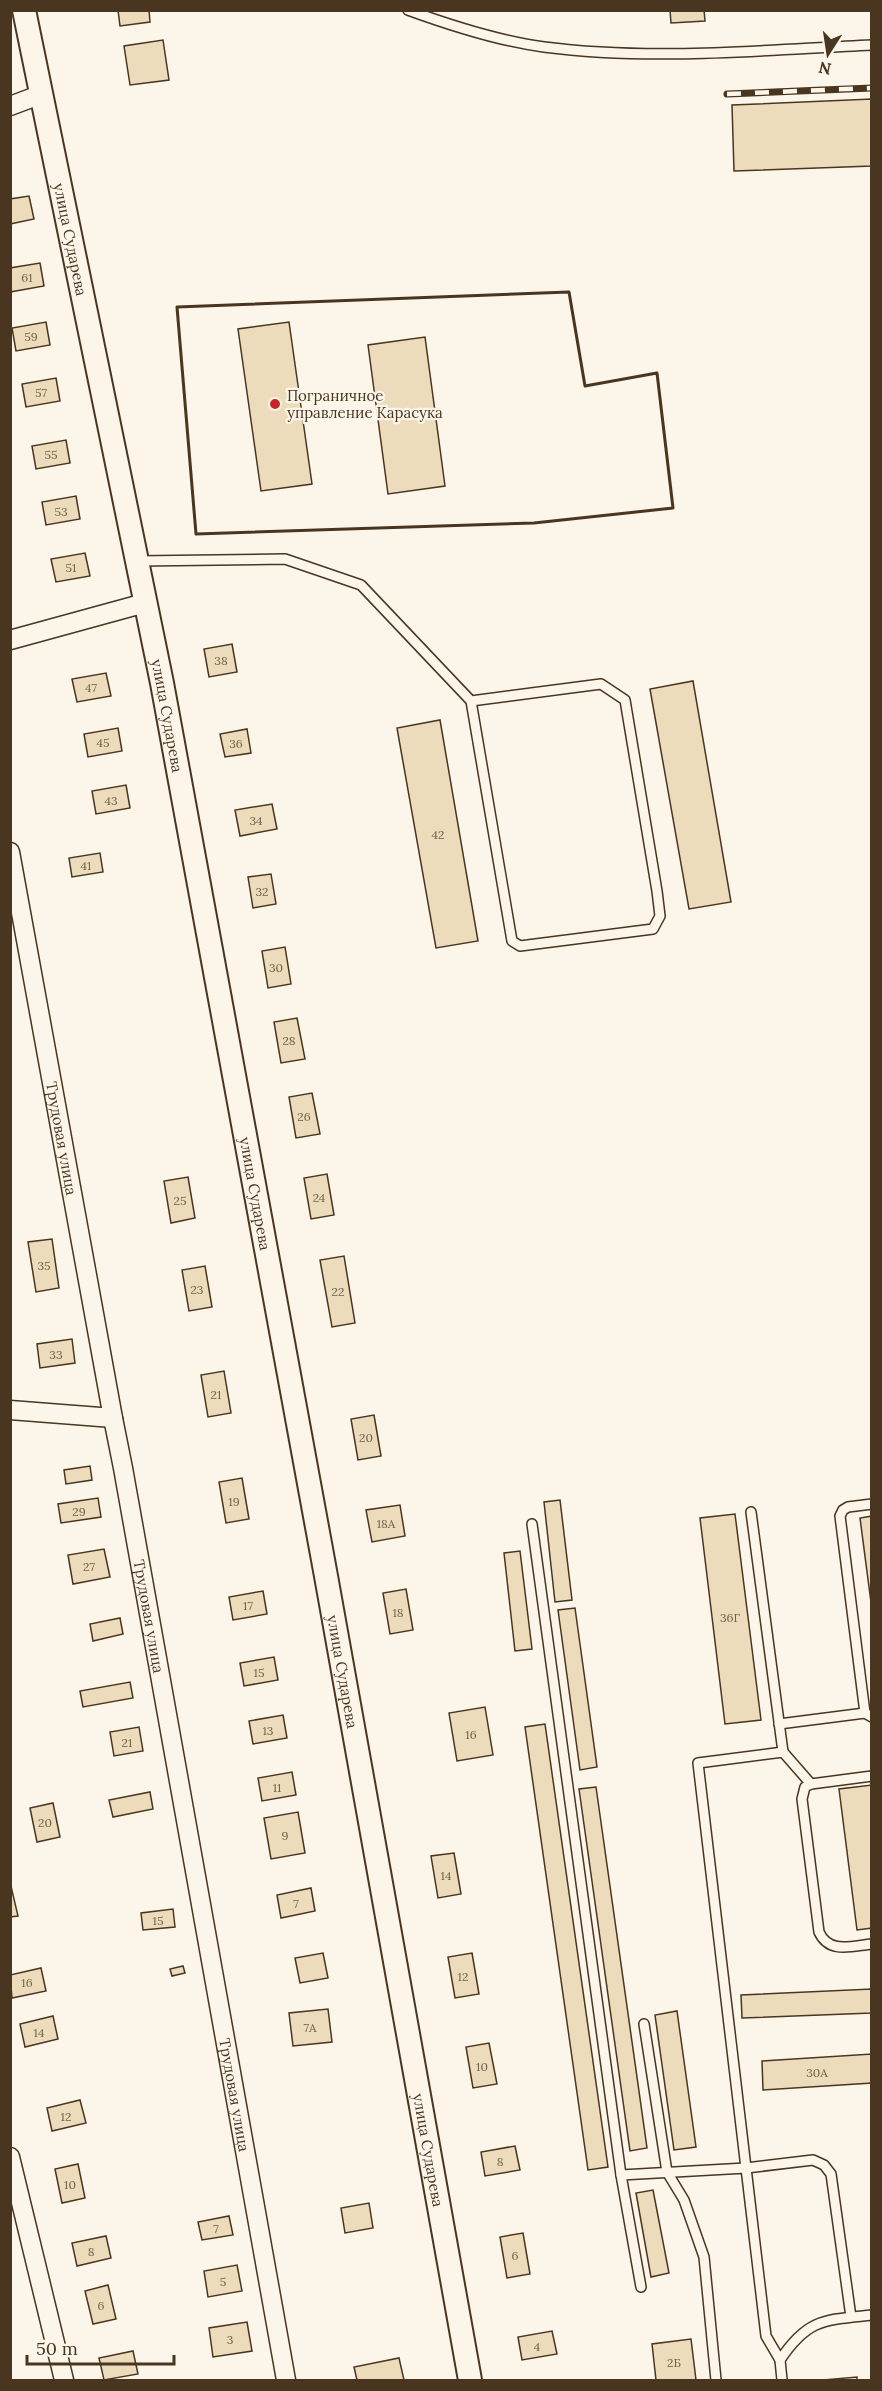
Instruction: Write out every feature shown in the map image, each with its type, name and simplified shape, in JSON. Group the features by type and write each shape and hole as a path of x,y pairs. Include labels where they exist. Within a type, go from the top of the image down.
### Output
{"street":[{"name":"улица Сударева","path":"24,10 145,603 324,1564 470,2380"},
{"path":"10,106 42,94"},
{"path":"10,640 145,603"},
{"name":"Трудовая улица","path":"10,852 286,2380"},
{"path":"10,1410 112,1418"},
{"path":"10,2157 64,2380"}],"lane":[{"path":"408,10 454,27 543,47 659,55 872,45"},
{"path":"137,561 285,559 361,585 471,701 512,940 520,946 653,929 660,916 657,891 625,700 601,684 471,701"},
{"path":"780,1724 868,1715 840,1516 848,1507 872,1504"},
{"path":"751,1512 783,1752 811,1784"},
{"path":"532,1524 621,2175 641,2287"},
{"path":"782,2380 780,2360 766,2336 698,1763 783,1752"},
{"path":"872,1776 811,1784 806,1787 802,1799 819,1932 823,1941 840,1948 872,1944"},
{"path":"644,2024 667,2172 684,2200 704,2257 716,2380"},
{"path":"621,2175 746,2168 813,2160 824,2165 831,2174 851,2317"},
{"path":"780,2360 794,2339 819,2322 872,2315"}],"building":[{"path":"118,10 149,10 150,22 120,26"},
{"path":"670,10 704,10 705,21 671,23"},
{"path":"163,40 169,80 130,85 124,46"},
{"path":"872,99 872,166 734,171 732,105"},
{"path":"29,196 34,219 10,224 10,199"},
{"path":"40,263 44,286 10,292 10,268"},
{"path":"46,322 50,345 16,351 12,328"},
{"path":"289,322 312,484 261,491 238,329"},
{"path":"425,337 445,486 388,494 368,345"},
{"path":"56,378 60,401 26,407 22,384"},
{"path":"66,440 70,463 36,469 32,446"},
{"path":"76,496 80,519 46,525 42,502"},
{"path":"85,553 90,576 56,582 51,559"},
{"path":"232,644 237,672 209,677 204,649"},
{"path":"106,673 111,696 77,702 72,679"},
{"path":"693,681 731,902 689,909 650,689"},
{"path":"440,720 478,941 436,948 397,728"},
{"path":"118,728 122,751 88,757 84,734"},
{"path":"247,729 251,753 225,757 220,734"},
{"path":"126,785 130,808 96,814 92,791"},
{"path":"272,804 277,829 240,836 235,810"},
{"path":"100,853 103,872 72,877 69,858"},
{"path":"271,874 276,904 253,908 248,877"},
{"path":"285,947 291,984 268,988 262,951"},
{"path":"297,1018 305,1059 281,1063 274,1022"},
{"path":"312,1093 320,1134 296,1138 289,1097"},
{"path":"327,1174 334,1215 311,1219 304,1178"},
{"path":"188,1177 195,1218 171,1223 164,1181"},
{"path":"52,1239 59,1288 36,1292 28,1242"},
{"path":"344,1256 355,1323 332,1327 320,1260"},
{"path":"205,1266 212,1307 189,1311 182,1270"},
{"path":"72,1339 75,1363 40,1368 37,1344"},
{"path":"224,1371 231,1413 208,1417 201,1375"},
{"path":"374,1415 381,1456 358,1460 351,1419"},
{"path":"90,1466 92,1480 66,1484 64,1470"},
{"path":"242,1478 249,1519 226,1523 219,1482"},
{"path":"98,1498 101,1517 61,1523 58,1504"},
{"path":"560,1500 572,1600 555,1602 544,1502"},
{"path":"400,1505 405,1536 372,1542 366,1510"},
{"path":"735,1514 761,1720 725,1724 700,1518"},
{"path":"872,1516 872,1610 860,1518"},
{"path":"104,1549 110,1577 73,1584 68,1555"},
{"path":"520,1551 532,1649 515,1651 504,1553"},
{"path":"406,1589 413,1630 390,1634 383,1593"},
{"path":"263,1591 267,1614 233,1620 229,1597"},
{"path":"575,1608 597,1767 580,1770 558,1610"},
{"path":"120,1618 123,1634 93,1641 90,1624"},
{"path":"274,1657 278,1680 244,1686 240,1663"},
{"path":"130,1682 133,1698 83,1707 80,1691"},
{"path":"485,1707 493,1755 457,1761 449,1713"},
{"path":"283,1715 287,1738 253,1744 249,1721"},
{"path":"545,1724 608,2167 588,2170 525,1727"},
{"path":"139,1727 143,1751 114,1756 110,1732"},
{"path":"292,1772 296,1795 262,1801 258,1778"},
{"path":"872,1785 872,1928 857,1930 839,1789"},
{"path":"596,1787 647,2148 630,2151 579,1789"},
{"path":"150,1792 153,1809 113,1817 109,1800"},
{"path":"53,1803 60,1837 37,1842 30,1808"},
{"path":"298,1812 305,1853 271,1859 264,1818"},
{"path":"454,1853 461,1894 438,1898 431,1856"},
{"path":"10,1882 18,1916 10,1917"},
{"path":"311,1888 315,1911 281,1918 277,1895"},
{"path":"173,1909 175,1927 143,1930 141,1913"},
{"path":"323,1953 328,1978 300,1983 295,1958"},
{"path":"472,1953 479,1994 455,1998 448,1957"},
{"path":"183,1966 185,1973 172,1976 170,1969"},
{"path":"41,1968 46,1991 12,1998 10,1975"},
{"path":"872,1989 872,2013 742,2018 741,1995"},
{"path":"328,2009 332,2042 293,2046 289,2013"},
{"path":"677,2011 696,2147 674,2150 655,2015"},
{"path":"53,2016 58,2039 25,2047 20,2024"},
{"path":"489,2043 497,2084 473,2088 466,2047"},
{"path":"872,2054 872,2083 763,2090 762,2061"},
{"path":"80,2100 86,2123 52,2131 47,2108"},
{"path":"515,2146 520,2170 485,2176 481,2152"},
{"path":"78,2164 85,2198 62,2203 55,2169"},
{"path":"653,2190 669,2273 651,2277 636,2193"},
{"path":"369,2203 373,2228 345,2233 341,2208"},
{"path":"229,2216 233,2235 202,2240 198,2222"},
{"path":"523,2233 530,2274 507,2278 500,2237"},
{"path":"106,2236 111,2258 77,2266 72,2243"},
{"path":"237,2265 242,2291 208,2297 204,2271"},
{"path":"108,2285 116,2319 93,2324 85,2291"},
{"path":"247,2322 252,2351 213,2357 209,2328"},
{"path":"552,2331 557,2354 522,2360 518,2337"},
{"path":"691,2339 696,2380 656,2380 652,2344"},
{"path":"133,2351 138,2374 104,2380 99,2358"},
{"path":"399,2358 404,2380 357,2380 354,2367"},
{"path":"857,2377 857,2380 823,2380"}],"railway":[{"path":"727,94 872,88"}],"wall":[{"path":"569,292 585,386 657,373 673,508 534,523 196,534 177,307 569,292"}],"place":[{"name":"Пограничное управление Карасука","path":"275,404"}]}
